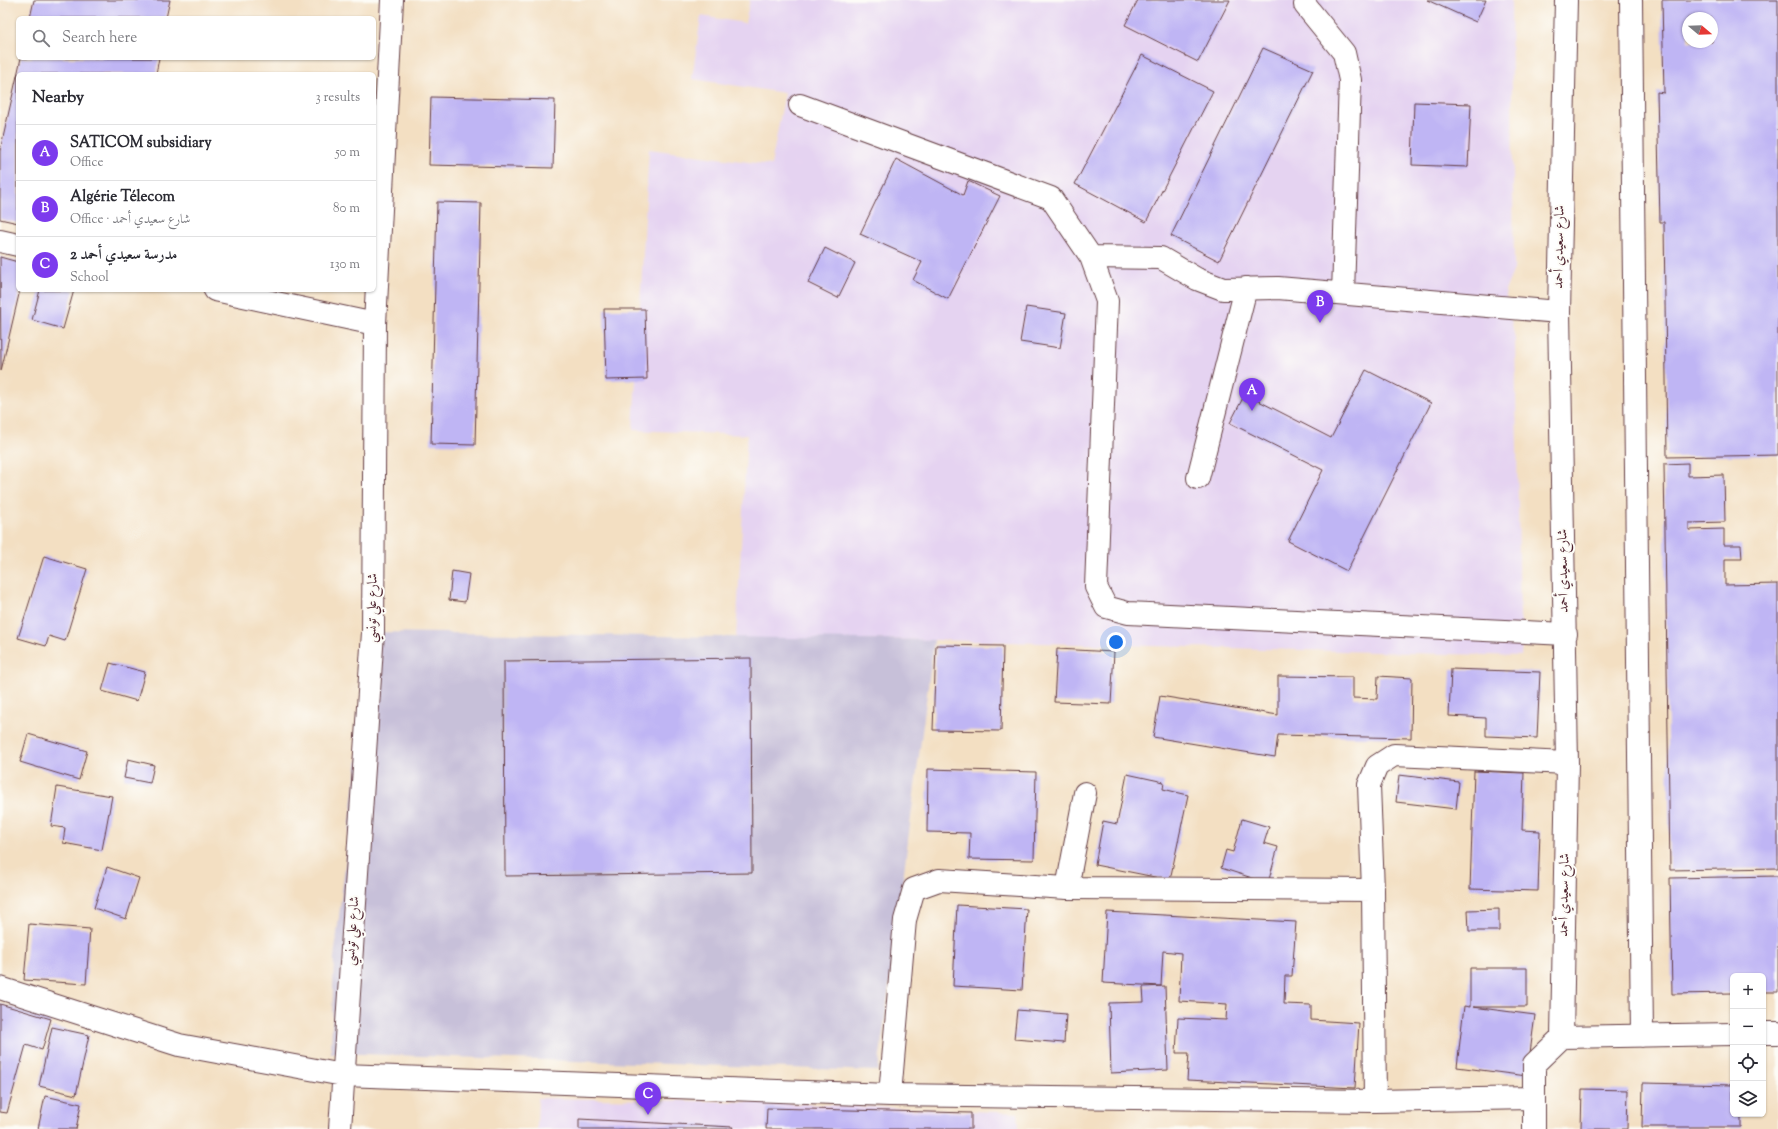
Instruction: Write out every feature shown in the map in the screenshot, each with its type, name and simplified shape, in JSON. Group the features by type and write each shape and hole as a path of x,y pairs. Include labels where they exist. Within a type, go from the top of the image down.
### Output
{"street":[{"name":"شارع علي تونسي","path":"340,1129 374,632 375,324 389,86 392,0"},
{"name":"شارع سعيدي أحمد","path":"1562,1037 1567,763 1566,634 1559,312 1566,0"},
{"path":"1631,0 1642,1036"},
{"path":"1305,4 1344,53 1350,80 1342,293"},
{"path":"800,105 1051,198 1091,257 1107,301 1096,586 1106,607 1128,613 1566,634"},
{"path":"0,241 16,245"},
{"path":"1091,257 1161,258 1197,279 1223,289 1278,288 1559,312"},
{"path":"1198,478 1246,288"},
{"path":"224,292 375,324"},
{"path":"1375,1101 1373,890 1369,785 1377,766 1394,755 1567,763"},
{"path":"1067,888 1085,793"},
{"path":"890,1095 905,920 914,889 938,880 1067,888 1373,890"},
{"path":"0,988 179,1045 343,1075 890,1095 1375,1101 1534,1098"},
{"path":"1766,1033 1778,1033"},
{"path":"1534,1129 1534,1064 1562,1037 1730,1034"}],"shaded area":[{"path":"750,0 1511,0 1514,269 1505,291 1515,339 1520,616 1523,632 1521,656 934,640 736,638 747,435 633,430 649,149 771,165 785,93 692,79 701,16 745,23"},
{"path":"373,632 934,640 878,1071 331,1053 334,958"},
{"path":"538,1098 759,1102 1018,1113 1019,1129 537,1129"}],"building":[{"path":"34,0 170,0 166,16 30,16"},
{"path":"1138,0 1230,0 1198,62 1125,25"},
{"path":"1427,0 1486,0 1476,22"},
{"path":"1662,0 1778,0 1778,455 1667,457 1664,222 1660,222 1657,92 1664,93"},
{"path":"1263,48 1313,70 1219,261 1171,236"},
{"path":"1142,55 1213,91 1146,222 1075,184"},
{"path":"21,60 159,60 156,72 18,72"},
{"path":"16,80 16,223 0,219 0,151"},
{"path":"431,97 555,100 553,168 429,165"},
{"path":"1414,102 1471,104 1468,167 1412,165"},
{"path":"896,159 963,195 968,181 1000,196 948,299 913,280 922,262 860,234"},
{"path":"437,202 481,203 475,445 431,444"},
{"path":"825,248 855,263 838,298 808,283"},
{"path":"0,257 16,261 16,292 20,292 1,371"},
{"path":"39,292 73,292 63,329 32,320"},
{"path":"1026,307 1066,313 1060,348 1020,342"},
{"path":"604,309 645,309 647,379 606,380"},
{"path":"1366,370 1431,403 1347,571 1288,541 1323,470 1230,423 1245,394 1331,438"},
{"path":"1688,463 1688,476 1724,475 1725,522 1689,523 1689,530 1724,529 1724,545 1741,545 1742,559 1725,559 1725,585 1778,584 1778,868 1670,870 1664,464"},
{"path":"44,556 87,569 65,641 49,636 46,646 18,638"},
{"path":"452,571 469,574 465,602 449,600"},
{"path":"936,645 1003,646 1001,731 933,730"},
{"path":"1057,649 1114,652 1111,704 1054,702"},
{"path":"751,658 752,873 505,876 504,661"},
{"path":"110,663 145,672 137,701 102,691"},
{"path":"1451,669 1540,672 1537,738 1486,736 1486,718 1449,716"},
{"path":"1278,676 1353,677 1353,698 1377,699 1378,676 1412,678 1411,738 1278,735 1275,757 1153,737 1160,696 1278,715"},
{"path":"28,734 87,751 79,780 20,762"},
{"path":"128,759 154,765 150,783 124,778"},
{"path":"928,769 1036,772 1034,860 969,859 970,833 927,832"},
{"path":"1474,771 1524,773 1522,830 1540,831 1538,891 1470,889"},
{"path":"1127,774 1164,782 1163,789 1188,795 1170,880 1095,865 1103,821 1117,824"},
{"path":"1399,775 1459,782 1456,809 1396,802"},
{"path":"57,787 112,796 102,850 63,843 65,828 51,826"},
{"path":"1242,819 1269,827 1264,843 1278,847 1268,883 1221,868 1226,850 1233,852"},
{"path":"107,867 139,878 126,919 94,908"},
{"path":"1778,876 1778,992 1766,992 1766,973 1730,973 1730,993 1672,994 1670,878"},
{"path":"957,905 1027,909 1022,990 953,986"},
{"path":"1499,909 1499,931 1469,931 1468,910"},
{"path":"1107,912 1296,922 1292,976 1285,976 1284,1004 1311,1005 1311,1020 1359,1023 1355,1088 1187,1080 1189,1053 1176,1053 1178,1018 1226,1020 1227,1004 1179,1001 1181,953 1163,951 1161,986 1103,983"},
{"path":"29,924 90,929 86,984 24,980"},
{"path":"1470,968 1527,968 1527,1007 1473,1007 1535,1015 1527,1076 1457,1067 1464,1006 1470,1007"},
{"path":"1165,986 1168,1070 1111,1073 1109,1003 1144,1002 1143,987"},
{"path":"0,1004 51,1019 42,1050 26,1045 7,1113 0,1112"},
{"path":"1017,1010 1066,1014 1064,1043 1014,1039"},
{"path":"52,1027 89,1035 76,1095 39,1086"},
{"path":"1643,1083 1730,1085 1730,1117 1741,1117 1741,1127 1642,1127"},
{"path":"1582,1089 1628,1090 1627,1129 1581,1129"},
{"path":"45,1096 81,1104 76,1129 38,1129"},
{"path":"767,1108 971,1113 971,1129 766,1129"},
{"path":"579,1119 733,1127 732,1129 579,1129"}],"place":[{"name":"Algérie Télecom","path":"1320,323"},
{"name":"SATICOM subsidiary","path":"1252,411"},
{"name":"مدرسة سعيدي أحمد 2","path":"648,1115"}]}
